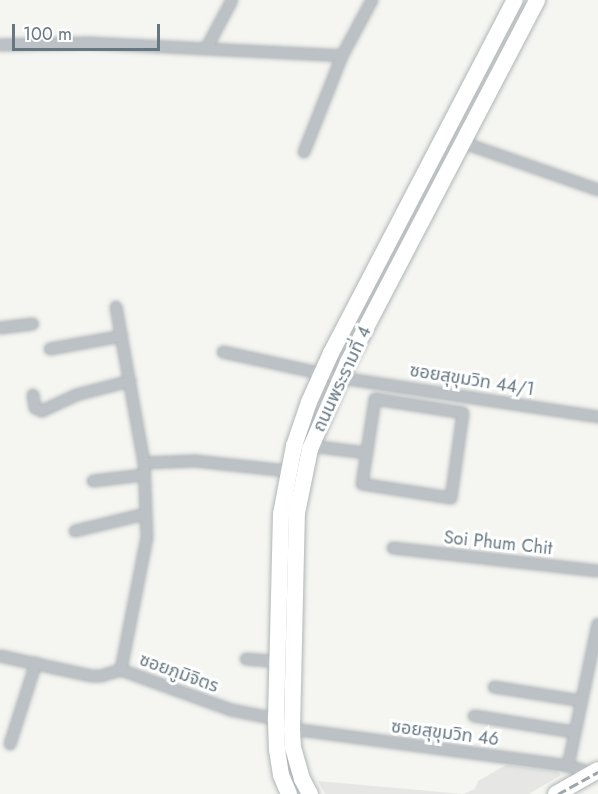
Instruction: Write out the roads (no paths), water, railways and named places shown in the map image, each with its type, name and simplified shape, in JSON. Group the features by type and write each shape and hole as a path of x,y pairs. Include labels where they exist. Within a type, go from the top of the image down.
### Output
{"main road":[{"name":"ถนนพระรามที่ 4","path":"289,794 281,774 277,750 276,719 281,514 287,471 300,425 321,374 514,0"},
{"name":"ถนนพระรามที่ 4","path":"306,793 293,748 292,729 297,513 311,446 341,378 537,0"},
{"path":"556,794 595,772"}],"street":[{"path":"206,49 232,0"},
{"path":"304,152 342,56 372,0"},
{"path":"0,45 88,43 342,56"},
{"path":"464,142 598,190"},
{"path":"116,307 144,463 147,537 120,670"},
{"path":"0,328 33,324"},
{"path":"51,349 122,336"},
{"name":"ซอยสุขุมวิท 44/1","path":"224,352 341,378 598,417"},
{"path":"33,395 35,408 42,411 76,395 130,381"},
{"path":"375,399 463,413 451,498 362,484 367,453 375,399"},
{"path":"311,446 367,453"},
{"path":"144,463 195,461 287,471"},
{"path":"93,481 144,475"},
{"path":"75,531 146,514"},
{"name":"Soi Phum Chit","path":"393,548 598,571"},
{"path":"568,766 598,624"},
{"name":"ซอยภูมิจิตร","path":"0,656 92,676 101,676 120,670 231,710 276,719"},
{"path":"246,658 278,662"},
{"path":"10,744 36,663"},
{"path":"494,687 581,701"},
{"path":"474,716 574,732"},
{"name":"ซอยสุขุมวิท 46","path":"292,729 568,766 595,772"}],"railway":[{"path":"558,794 598,772"}]}
